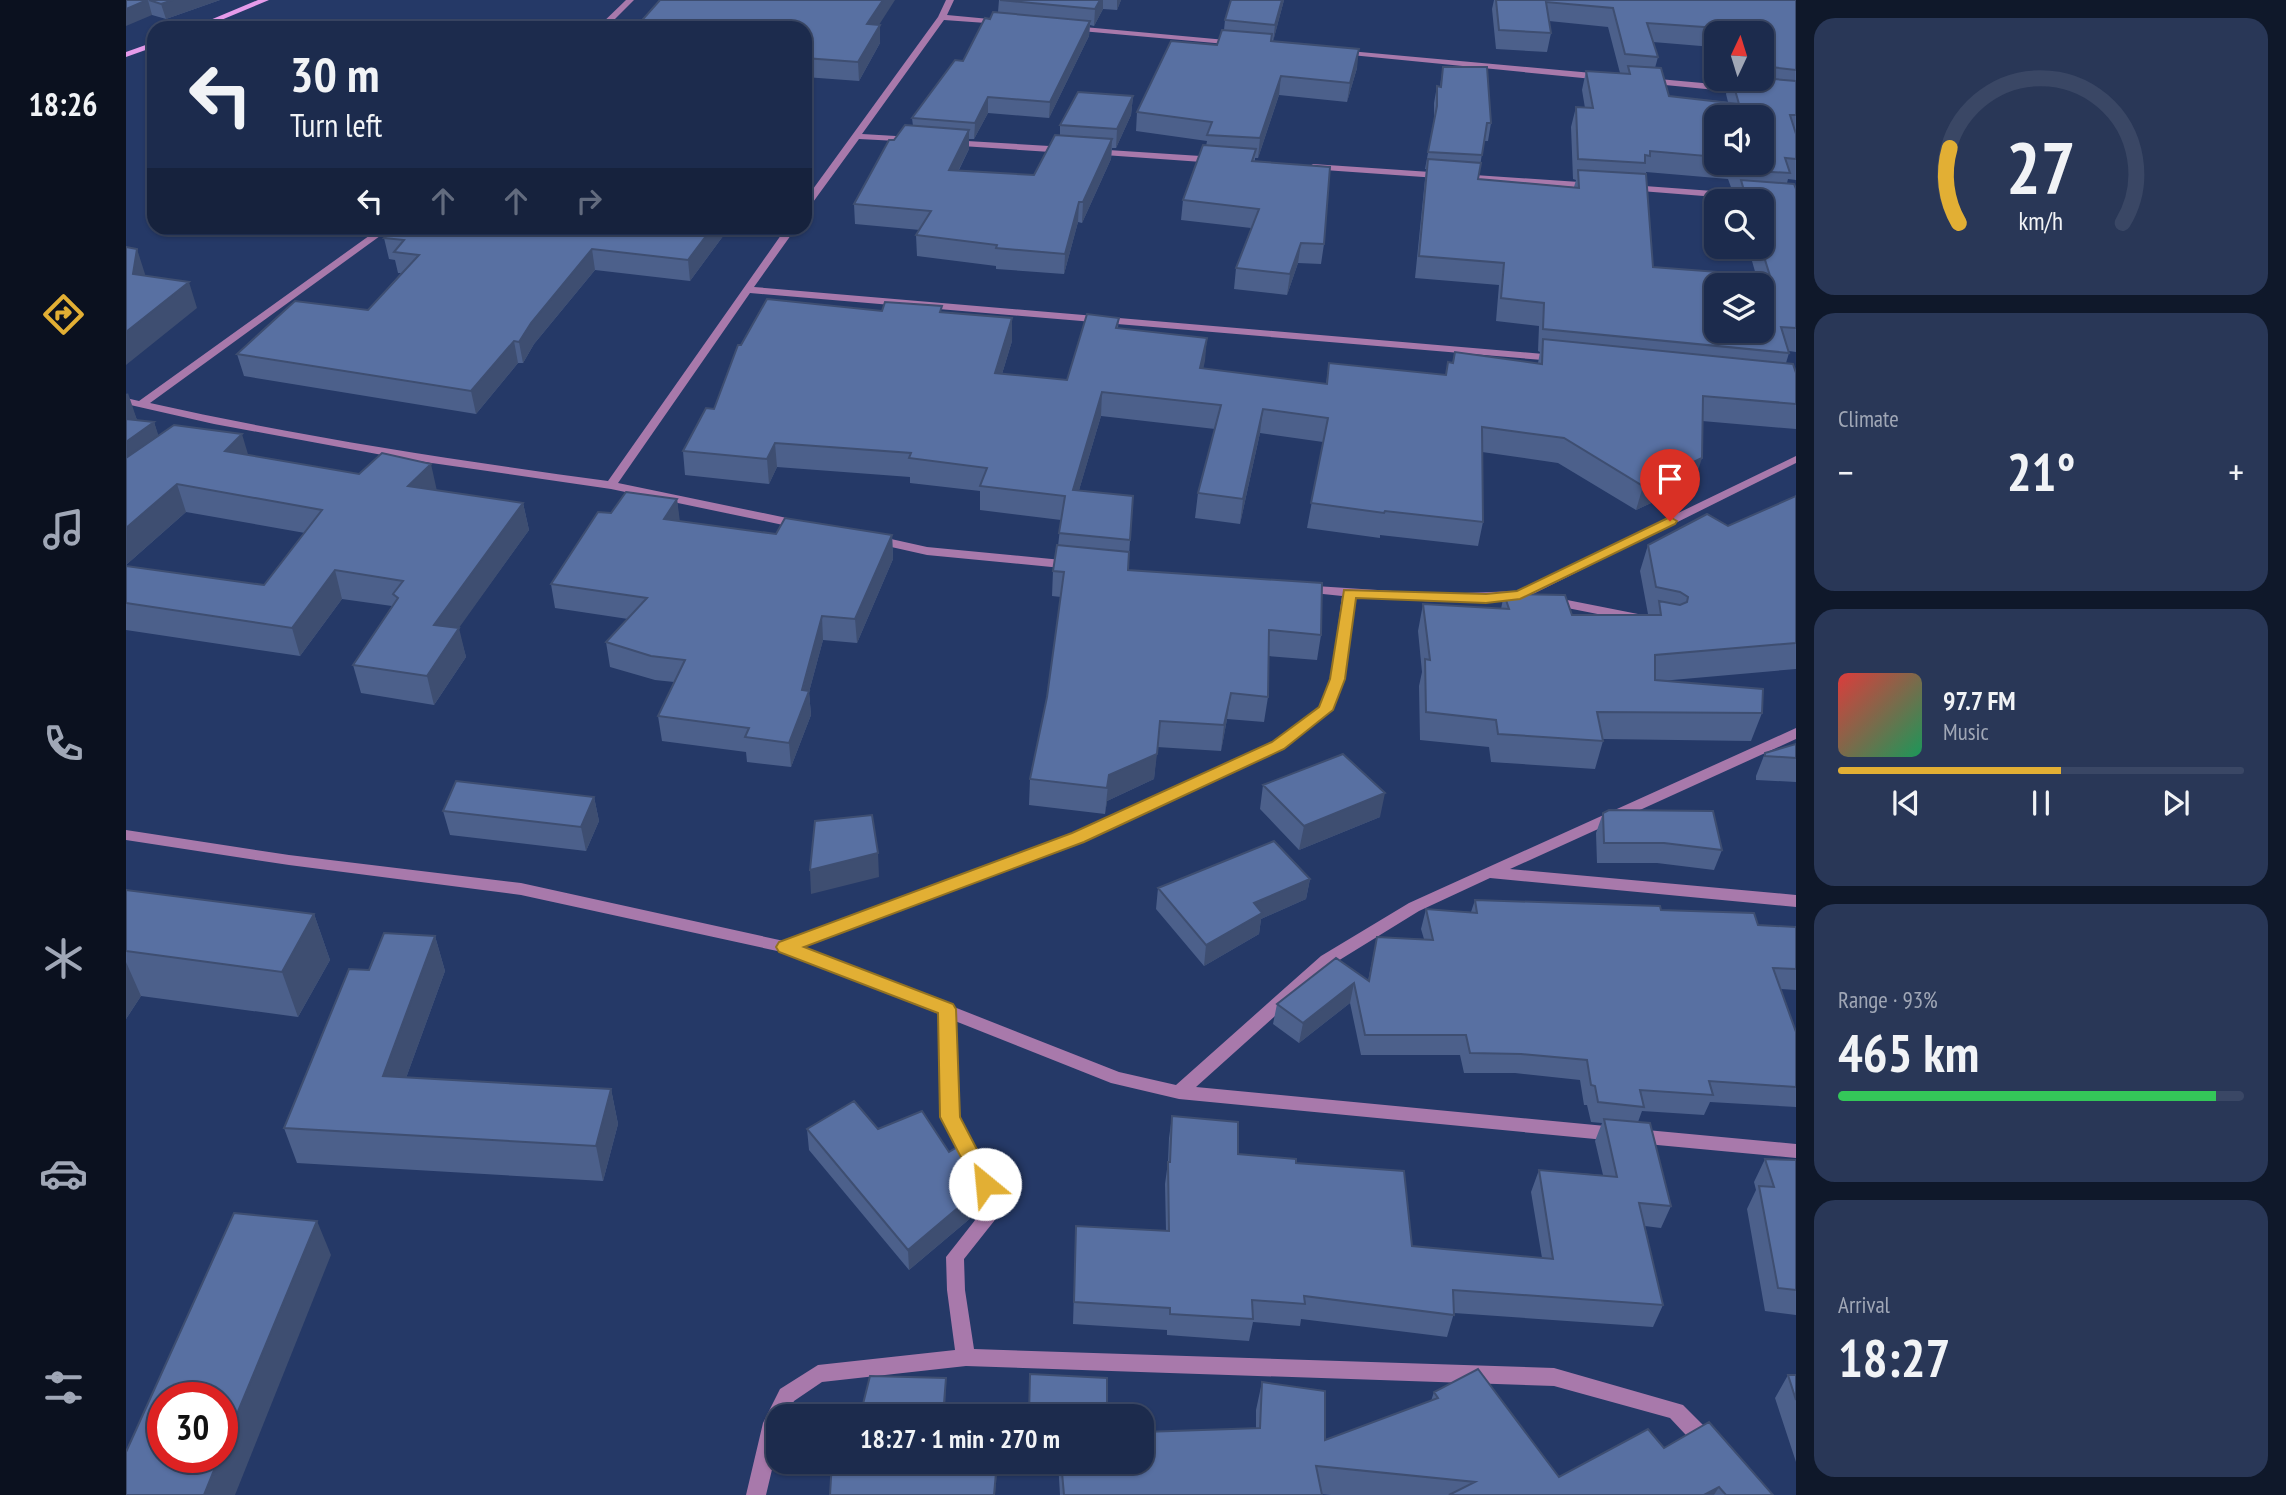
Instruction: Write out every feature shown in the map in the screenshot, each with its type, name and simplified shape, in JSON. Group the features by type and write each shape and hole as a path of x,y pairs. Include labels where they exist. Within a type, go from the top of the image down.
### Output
{"main road":[{"path":"212,21 265,0"},
{"path":"126,55 147,47"}],"street":[{"path":"608,21 630,0"},
{"path":"812,197 942,17 950,0"},
{"path":"942,17 1010,23"},
{"path":"1064,27 1241,43"},
{"path":"1324,51 1616,78"},
{"path":"1643,80 1704,86"},
{"path":"855,136 923,141"},
{"path":"936,142 1073,151"},
{"path":"1086,152 1223,161"},
{"path":"1305,166 1605,186"},
{"path":"1619,187 1704,193"},
{"path":"142,404 376,235"},
{"path":"611,485 786,235"},
{"path":"748,289 1568,359"},
{"path":"126,401 208,425 611,485 822,529"},
{"path":"1520,595 1796,459"},
{"path":"861,537 927,551 1090,567"},
{"path":"1294,587 1349,593 1486,598 1520,595 1646,620"},
{"path":"785,947 1078,837 1278,746 1325,710 1338,679 1349,593"},
{"path":"1179,1091 1327,960 1414,907 1796,733"},
{"path":"126,835 289,860 521,889 785,947 1117,1078 1179,1091 1796,1151"},
{"path":"1488,873 1796,901"},
{"path":"947,1009 950,1117 997,1206 955,1256 956,1290 966,1357"},
{"path":"756,1495 773,1423 787,1395 818,1374 966,1357 1554,1377 1676,1411 1721,1458"}],"building":[{"path":"126,0 147,0 126,9"},
{"path":"149,0 173,0 161,4"},
{"path":"660,0 883,0 867,24 880,25 858,62 812,59 812,21 641,21"},
{"path":"1000,0 1100,0 1095,9"},
{"path":"1231,0 1282,0 1275,25 1225,20"},
{"path":"1496,0 1796,0 1796,70 1774,67 1774,21 1704,21 1704,27 1647,23 1658,57 1625,54 1613,8 1546,2 1551,33 1499,30"},
{"path":"993,12 1090,21 1050,102 988,97 975,123 912,118 955,60 963,61 985,18 990,19"},
{"path":"1222,30 1272,34 1271,41 1359,49 1350,83 1281,76 1260,138 1207,135 1212,122 1137,112 1171,41 1217,45"},
{"path":"1628,66 1661,68 1669,96 1739,104 1735,91 1774,91 1774,79 1796,81 1796,115 1790,115 1796,134 1796,159 1785,158 1790,173 1774,172 1774,105 1704,105 1704,156 1650,151 1650,156 1645,155 1645,163 1578,159 1576,107 1593,108 1586,71 1630,74"},
{"path":"1443,67 1487,67 1491,123 1487,123 1482,155 1428,152 1437,106 1437,86 1441,87"},
{"path":"1078,92 1133,96 1117,129 1060,125"},
{"path":"905,125 969,130 949,170 1034,175 1055,135 1112,139 1083,202 1079,202 1065,254 996,248 997,245 916,235 931,211 854,204 889,140 894,140"},
{"path":"1203,145 1256,149 1252,161 1330,167 1324,244 1301,243 1290,274 1236,268 1259,209 1183,200"},
{"path":"1428,159 1481,163 1478,179 1579,188 1578,170 1646,174 1653,267 1731,273 1704,273 1704,343 1774,343 1774,273 1769,273 1765,259 1774,259 1774,189 1744,189 1741,180 1794,184 1796,189 1796,328 1781,327 1789,353 1543,329 1544,303 1501,298 1504,263 1419,256"},
{"path":"387,235 707,235 688,260 592,249 531,323 519,342 514,341 471,391 237,354 295,301 368,310 419,255 394,252 404,240 384,238"},
{"path":"126,247 137,249 133,274 189,282 126,332"},
{"path":"767,299 882,311 885,302 942,306 940,312 1012,318 995,373 1067,380 1087,314 1119,318 1116,328 1207,338 1200,368 1327,384 1329,363 1446,375 1448,362 1453,363 1455,352 1542,364 1543,339 1793,364 1796,373 1796,404 1703,396 1702,458 1643,486 1564,438 1482,427 1483,522 1311,503 1328,418 1263,409 1243,499 1198,493 1221,405 1102,392 1073,490 1133,496 1130,540 1059,533 1065,496 980,486 987,468 909,458 911,453 775,443 767,459 683,451 706,408 714,409 738,345 741,345"},
{"path":"126,419 154,422 126,442"},
{"path":"174,425 242,434 225,451 359,474 382,453 431,464 408,486 523,503 434,625 459,628 427,676 353,665 398,598 393,594 403,581 335,570 292,628 126,603 126,566 264,585 322,510 177,484 126,528 126,458"},
{"path":"626,492 677,499 664,519 776,534 785,518 892,535 855,619 822,616 802,690 809,691 789,743 745,737 749,728 658,716 685,660 651,656 606,642 647,598 551,584 598,512 611,513"},
{"path":"1796,496 1796,643 1655,655 1655,680 1763,689 1762,713 1597,712 1603,741 1498,734 1496,720 1426,712 1425,659 1430,660 1423,604 1509,609 1504,594 1565,595 1572,615 1661,615 1659,601 1680,605 1687,602 1688,597 1680,592 1656,587 1648,545 1707,514 1728,526"},
{"path":"1057,545 1129,552 1128,570 1322,583 1321,635 1269,630 1268,697 1231,693 1224,725 1160,721 1157,754 1109,775 1107,788 1030,779 1047,697 1064,572 1053,571"},
{"path":"1796,744 1796,758 1765,756 1765,753"},
{"path":"1343,754 1385,793 1304,826 1263,785"},
{"path":"456,781 594,797 581,827 443,811"},
{"path":"1609,810 1713,811 1722,850 1664,843 1604,843 1603,813"},
{"path":"872,815 878,853 810,870 815,821"},
{"path":"1274,841 1310,879 1254,903 1262,913 1206,945 1158,888"},
{"path":"126,890 314,914 282,972 126,951"},
{"path":"1475,900 1660,906 1661,910 1754,913 1758,925 1796,927 1796,969 1773,968 1796,1032 1796,1087 1709,1081 1713,1095 1640,1090 1644,1107 1598,1102 1595,1086 1591,1085 1587,1060 1470,1053 1466,1035 1365,1035 1354,983 1303,1023 1277,1004 1336,958 1369,981 1377,937 1433,940 1426,909 1477,913"},
{"path":"384,933 435,936 383,1076 611,1089 596,1146 284,1128 349,969 369,970"},
{"path":"854,1101 878,1129 922,1111 949,1152 959,1146 979,1190 908,1250 807,1129"},
{"path":"1172,1116 1238,1122 1238,1154 1296,1159 1296,1163 1404,1171 1412,1246 1553,1259 1539,1170 1617,1177 1604,1119 1650,1123 1671,1206 1639,1203 1663,1305 1453,1290 1454,1315 1304,1296 1305,1304 1252,1300 1253,1319 1170,1314 1170,1308 1074,1302 1076,1226 1169,1231 1168,1162"},
{"path":"1765,1159 1796,1160 1796,1290 1778,1288 1759,1186 1774,1187"},
{"path":"234,1213 317,1221 238,1411 238,1382 158,1382"},
{"path":"1478,1369 1559,1477 1648,1429 1664,1448 1709,1422 1773,1495 1726,1495 1719,1487 1704,1495 1449,1495 1475,1482 1316,1466 1322,1495 1064,1495 1062,1474 1154,1474 1154,1432 1260,1428 1262,1382 1325,1391 1325,1440 1438,1398 1434,1392"},
{"path":"1030,1374 1107,1378 1107,1404 1029,1404"},
{"path":"1788,1375 1796,1375 1796,1400"},
{"path":"870,1376 946,1378 944,1404 863,1404"},
{"path":"147,1406 147,1473 213,1473 204,1495 126,1495 126,1452"},
{"path":"831,1474 996,1474 994,1495 830,1495"}],"route":[{"path":"985,1184 950,1117 947,1009 785,947 1078,837 1278,746 1325,710 1338,679 1349,593 1437,598 1520,595 1670,521"}]}
